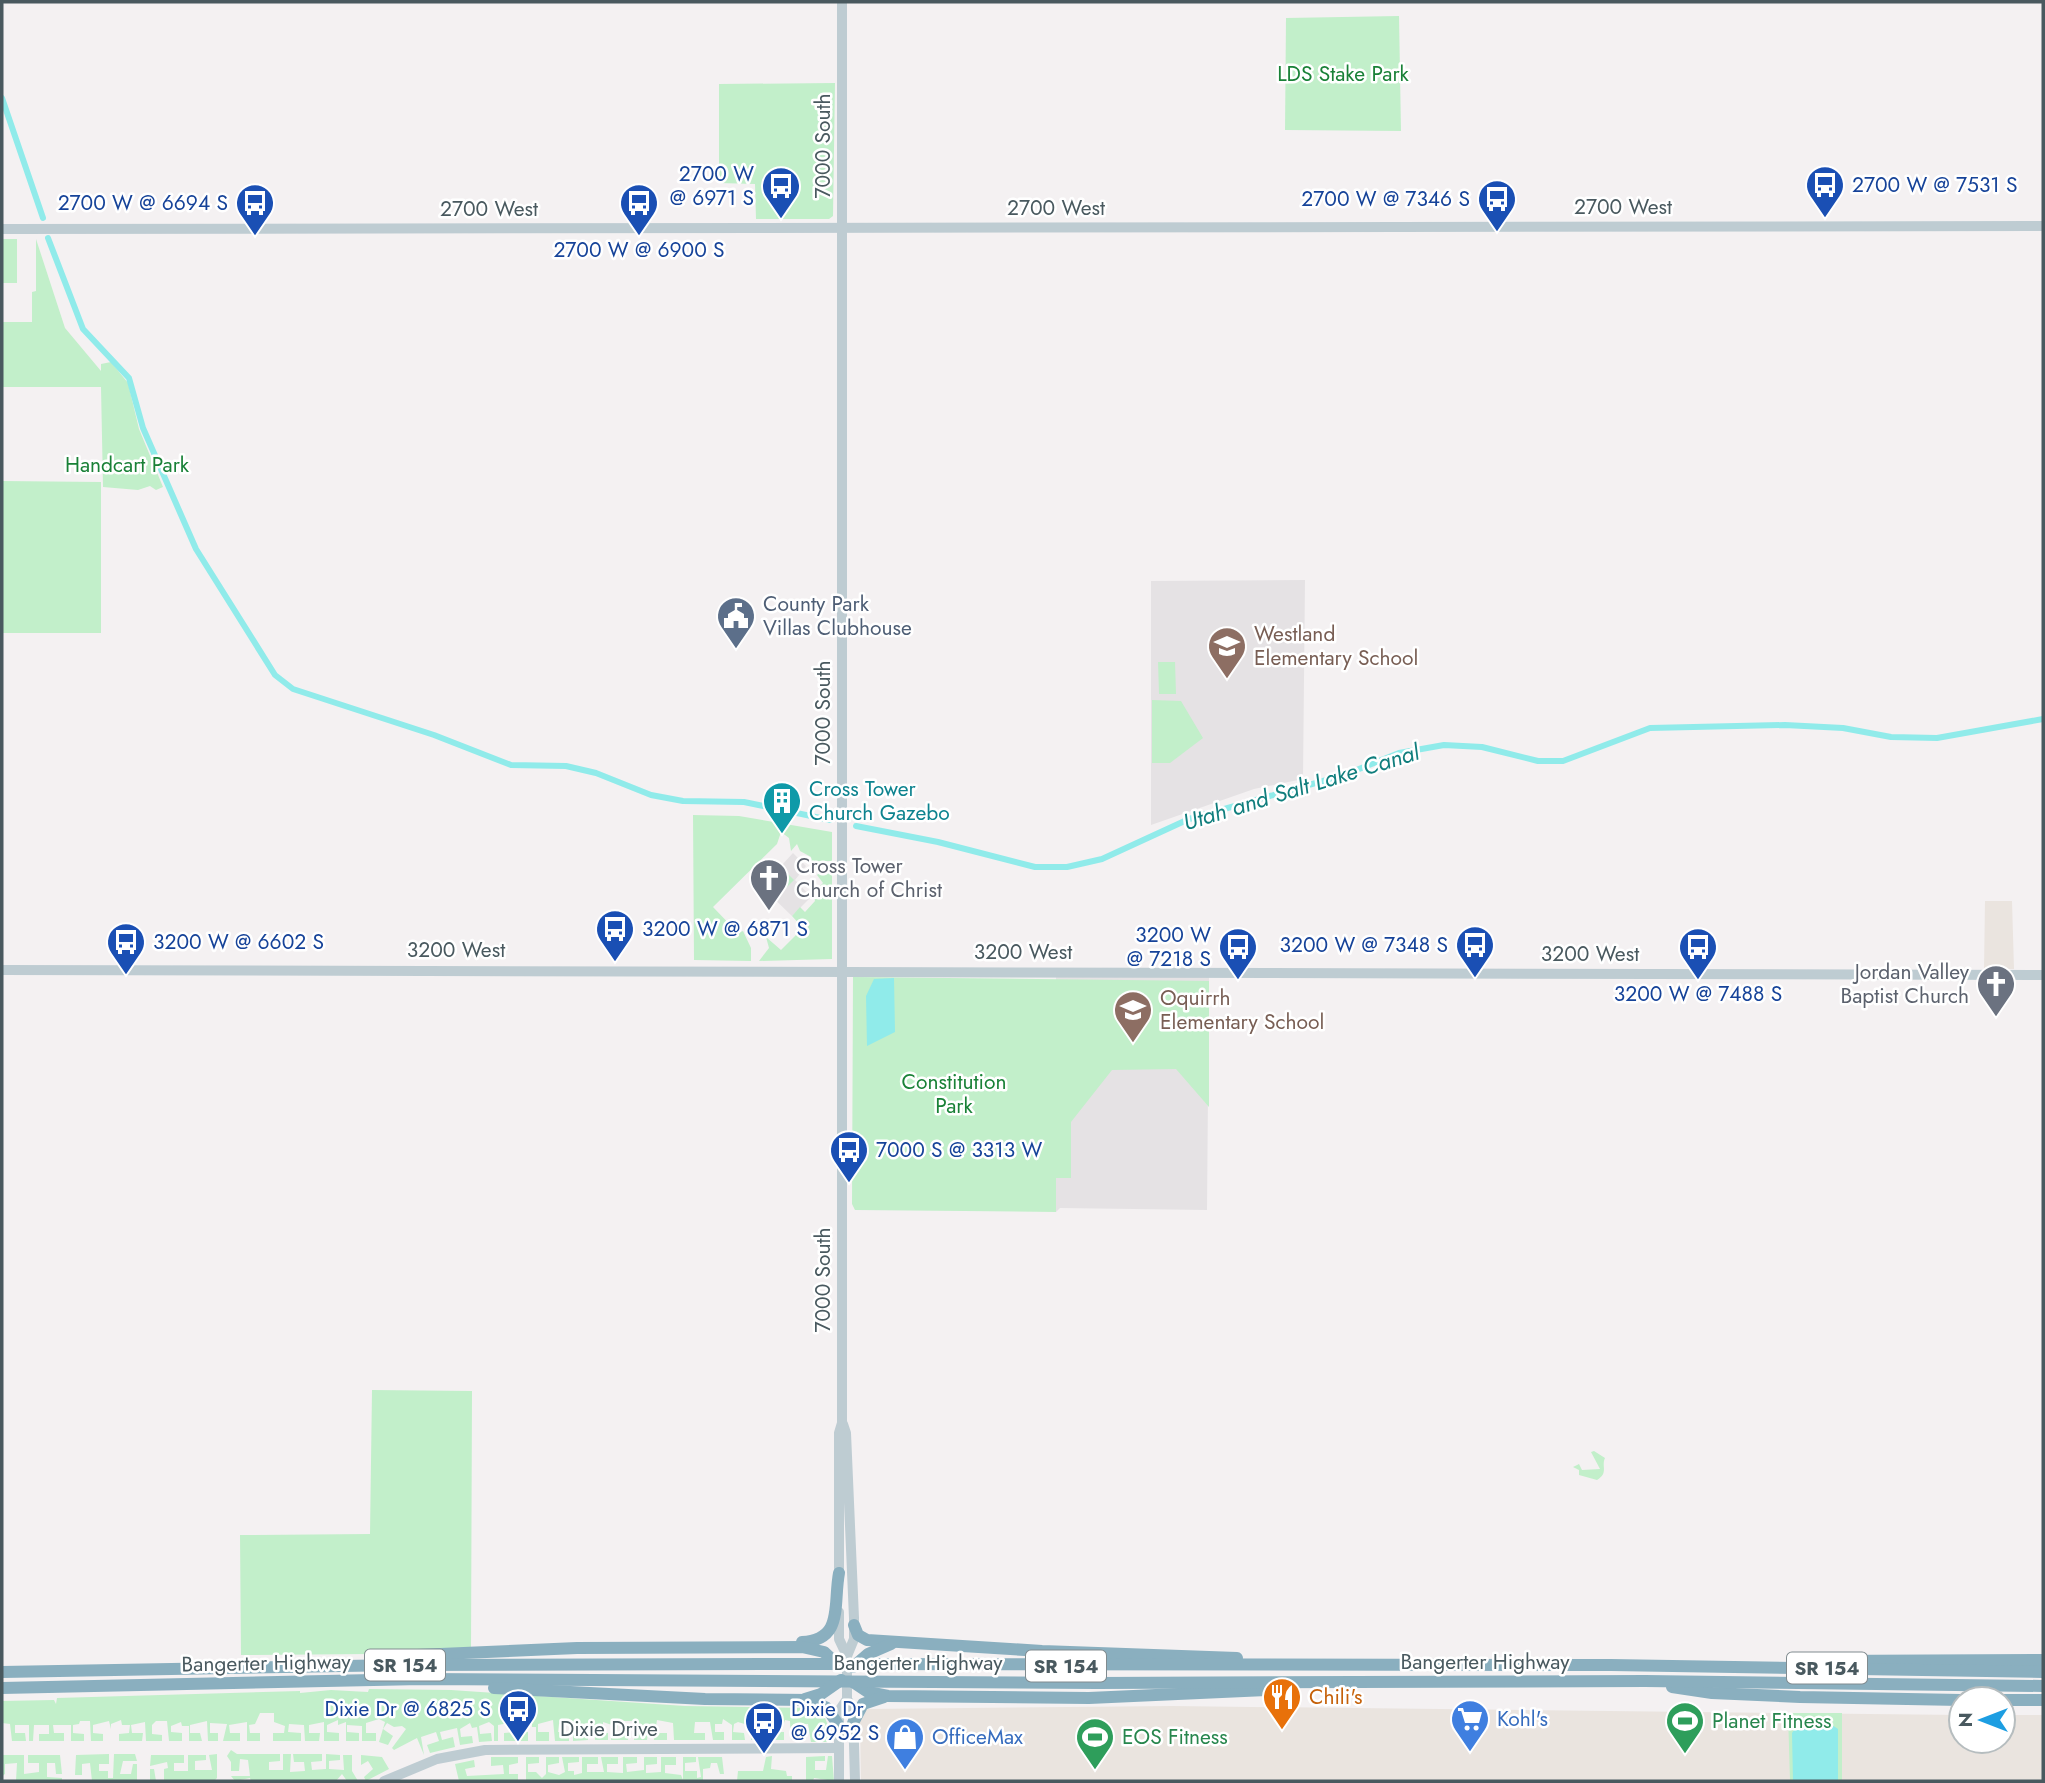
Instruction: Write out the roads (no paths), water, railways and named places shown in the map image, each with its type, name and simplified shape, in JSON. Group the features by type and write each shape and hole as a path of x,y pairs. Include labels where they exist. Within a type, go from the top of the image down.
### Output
{"highway":[{"path":"778,1648 819,1640 828,1634 833,1624 839,1573"},
{"path":"854,1625 860,1637 867,1640 1042,1651 1219,1657 1291,1665"},
{"path":"421,1679 554,1692 705,1699 801,1699 821,1694 874,1650 902,1642"},
{"path":"328,1666 375,1657 531,1650 778,1648 819,1650 864,1690 888,1696 1088,1698 1392,1687 1446,1681"},
{"path":"1744,1667 1839,1660 2043,1660"},
{"name":"Bangerter Highway","path":"2,1672 328,1666 808,1664 1744,1667 2043,1672"},
{"name":"Bangerter Highway","path":"4,1689 421,1679 883,1682 1645,1681 2043,1686"},
{"path":"1645,1681 1712,1693 1947,1700"},
{"path":"853,1723 863,1704 888,1696"},
{"path":"801,1699 823,1705 839,1726"},
{"path":"2017,1700 2043,1700"}],"main road":[{"name":"7000 South","path":"842,2 843,969 839,1639 847,1656"},
{"name":"2700 West","path":"2,229 2043,226"},
{"name":"3200 West","path":"2,970 843,969 2043,975"},
{"name":"7000 South","path":"842,1423 846,1433 854,1625 854,1639 847,1656 847,1699 853,1709 855,1781"},
{"name":"7000 South","path":"839,1781 839,1711 847,1699"},
{"name":"Dixie Drive","path":"384,1781 437,1759 485,1750 839,1748"}],"water":[{"path":"894,978 895,1032 867,1046 866,996 874,979"},
{"path":"1799,1723 1832,1725 1838,1729 1838,1781 1793,1781 1792,1733"}],"waterway":[{"name":"Utah and Salt Lake Canal","path":"2,98 43,218"},
{"name":"Utah and Salt Lake Canal","path":"48,238 83,329 129,378 143,428 196,549 275,675 293,689 434,735 511,765 566,766 596,773 651,795 683,801 744,802 830,820"},
{"name":"Utah and Salt Lake Canal","path":"856,826 938,842 1035,867 1067,867 1102,859 1189,819 1344,775 1399,753 1444,745 1482,747 1538,761 1563,761 1650,728 1785,725 1843,728 1891,737 1937,738 2043,719"}],"place":[{"name":"2700 W @ 7531 S","path":"1825,219"},
{"name":"2700 W @ 6971 S","path":"781,220"},
{"name":"2700 W @ 7346 S","path":"1497,233"},
{"name":"2700 W @ 6694 S","path":"255,237"},
{"name":"2700 W @ 6900 S","path":"639,237"},
{"name":"County Park Villas Clubhouse","path":"736,650"},
{"name":"Westland Elementary School","path":"1227,680"},
{"name":"Cross Tower Church Gazebo","path":"782,835"},
{"name":"Cross Tower Church of Christ","path":"769,912"},
{"name":"3200 W @ 6871 S","path":"615,963"},
{"name":"3200 W @ 6602 S","path":"126,976"},
{"name":"3200 W @ 7348 S","path":"1475,979"},
{"name":"3200 W @ 7218 S","path":"1238,981"},
{"name":"3200 W @ 7488 S","path":"1698,981"},
{"name":"Jordan Valley Baptist Church","path":"1996,1018"},
{"name":"Oquirrh Elementary School","path":"1133,1044"},
{"name":"7000 S @ 3313 W","path":"849,1184"},
{"name":"Chili's","path":"1282,1731"},
{"name":"Dixie Dr @ 6825 S","path":"518,1743"},
{"name":"Kohl's","path":"1470,1753"},
{"name":"Dixie Dr @ 6952 S","path":"764,1755"},
{"name":"Planet Fitness","path":"1685,1755"},
{"name":"OfficeMax","path":"905,1771"},
{"name":"EOS Fitness","path":"1095,1771"}],"park label":[{"name":"LDS Stake Park","path":"1343,74"},
{"name":"Handcart Park","path":"127,465"},
{"name":"Constitution Park","path":"954,1094"}]}
